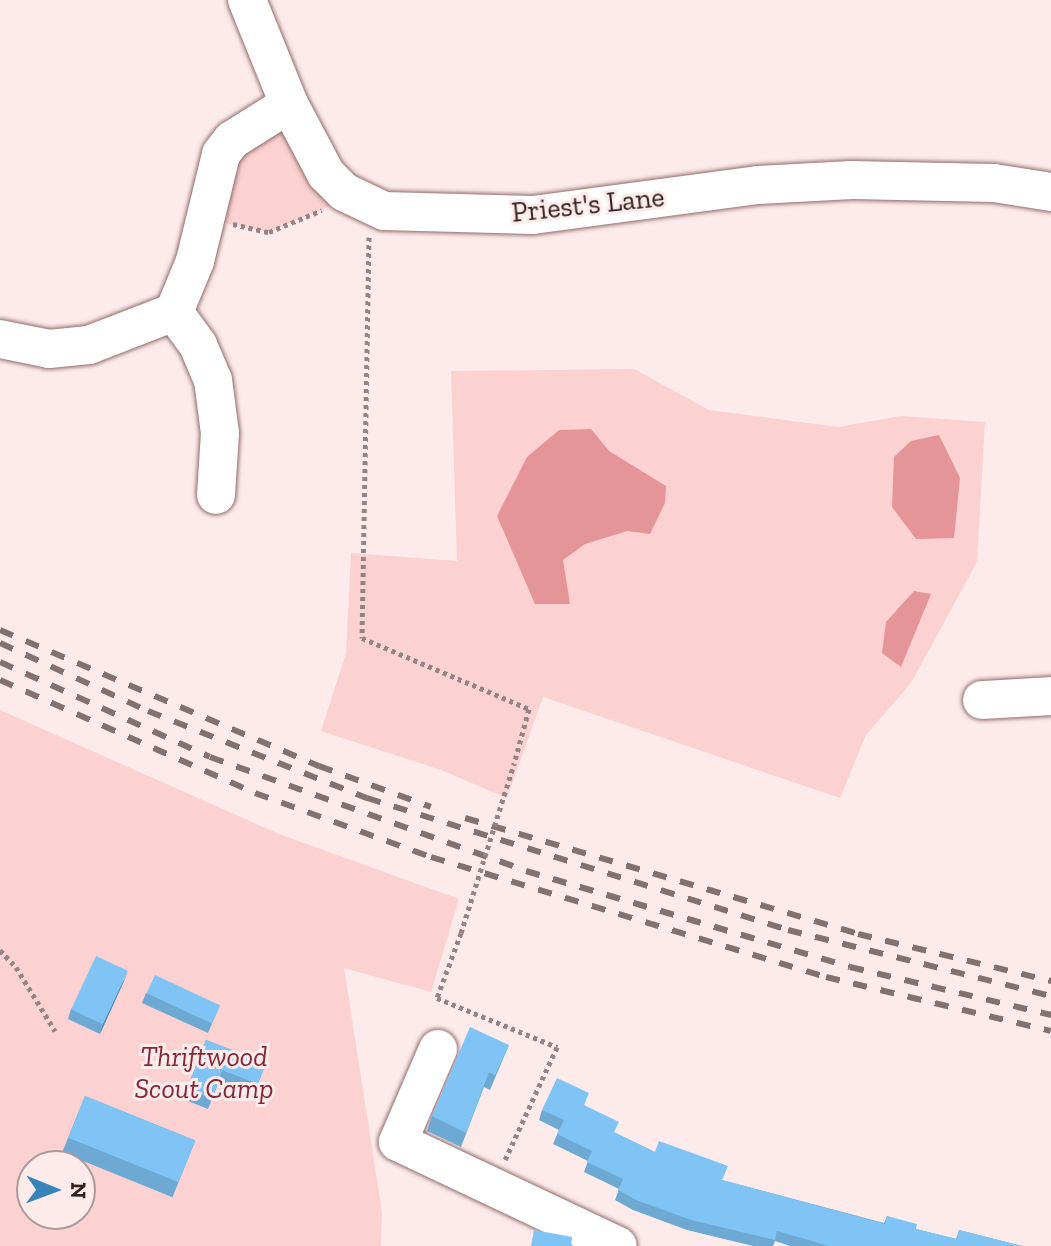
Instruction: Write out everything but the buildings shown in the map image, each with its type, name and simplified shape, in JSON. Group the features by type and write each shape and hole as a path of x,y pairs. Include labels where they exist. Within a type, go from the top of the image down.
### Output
{"street":[{"path":"247,0 289,104 326,174 357,199"},
{"path":"174,312 221,154 232,140 289,104"},
{"name":"Priest's Lane","path":"357,199 413,215 533,215 758,185 852,180 994,183 1051,192"},
{"path":"0,339 49,349 89,345 174,312"},
{"path":"174,312 198,345 213,380 220,433 216,495"},
{"path":"982,700 1051,696"},
{"path":"438,1049 398,1142 618,1246"}],"path":[{"path":"204,219 269,232 342,201 357,199 362,638 529,709 461,933 437,998 557,1047 493,1187"},
{"path":"0,950 16,967 55,1031"}],"green space":[{"path":"289,104 342,201 269,232 204,219 214,173"},
{"path":"634,369 709,410 838,427 901,416 985,422 977,562 911,683 866,735 840,798 543,697 507,798 441,770 321,731 346,653 351,553 457,561 451,371"},
{"name":"Thriftwood Scout Camp","path":"0,710 279,834 459,899 431,992 344,968 382,1212 381,1246 0,1246"}],"shaded area":[{"path":"591,429 609,451 666,486 665,503 650,534 627,531 585,544 563,560 570,604 535,604 497,516 527,457 559,430"},
{"path":"939,435 960,478 954,538 916,539 892,507 894,457 911,441"},
{"path":"914,591 931,594 901,667 882,653 886,622"}],"railway":[{"path":"0,630 319,766 431,807"},
{"path":"0,643 148,711 367,798 788,930 1051,996"},
{"path":"0,662 210,757 526,871 850,967 1051,1015"},
{"path":"0,680 255,793 431,857 826,977 1051,1031"},
{"path":"465,818 858,934 1051,981"}]}
